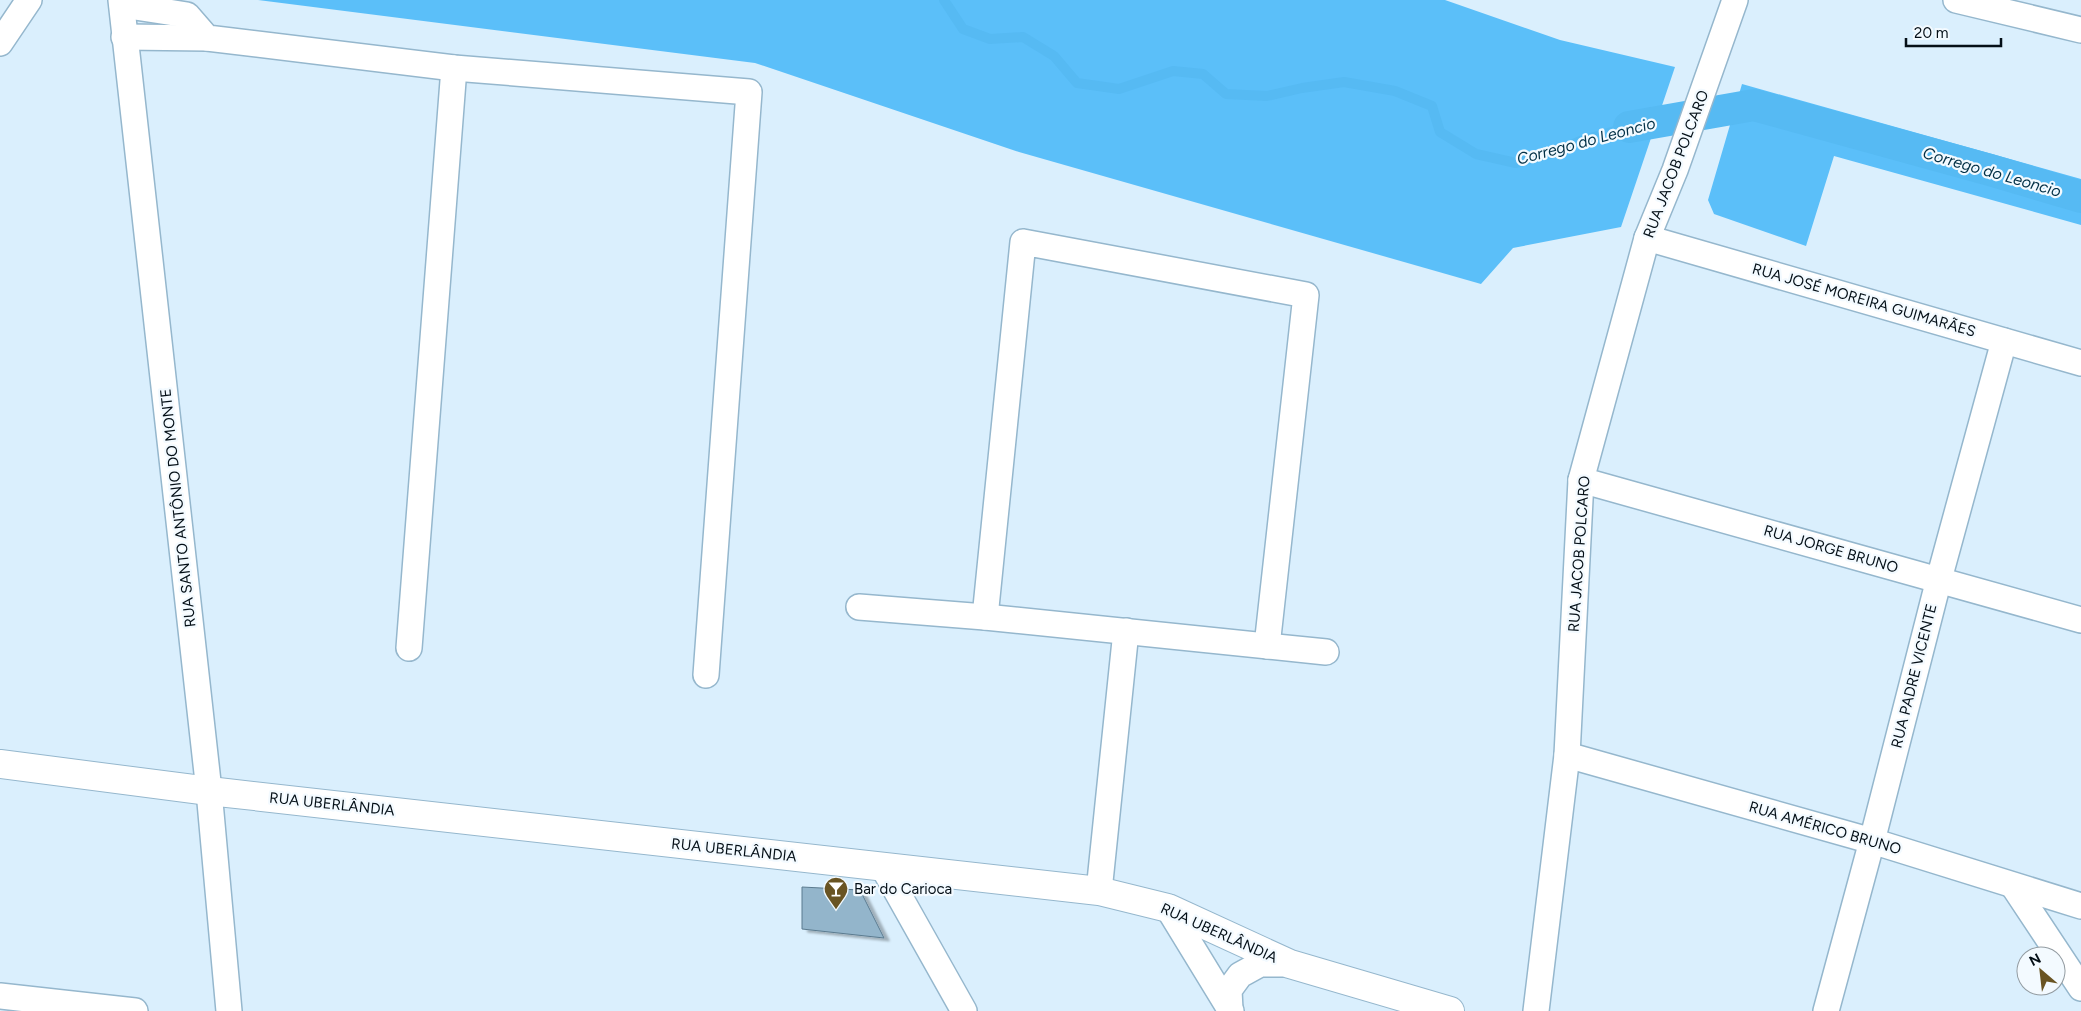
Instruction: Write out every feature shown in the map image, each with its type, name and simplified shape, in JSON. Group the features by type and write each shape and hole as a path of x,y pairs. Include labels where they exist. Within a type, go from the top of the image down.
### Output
{"street":[{"path":"0,44 29,0"},
{"name":"RUA JACOB POLCARO","path":"1536,1011 1567,755 1581,480 1648,238 1710,76 1735,0"},
{"path":"1956,0 2016,6 2081,30"},
{"path":"122,3 187,15 207,38"},
{"name":"RUA SANTO ANTÔNIO DO MONTE","path":"122,3 124,36 210,790 229,1011"},
{"path":"124,36 207,38 454,68 749,92 706,675"},
{"path":"409,648 454,68"},
{"name":"RUA JOSÉ MOREIRA GUIMARÃES","path":"1648,238 2081,363"},
{"path":"985,617 1023,242 1306,295 1267,646"},
{"name":"RUA PADRE VICENTE","path":"1826,1011 1939,579 2004,340"},
{"name":"RUA JORGE BRUNO","path":"1581,480 2081,620"},
{"path":"859,607 985,617 1326,652"},
{"path":"1099,891 1126,631"},
{"name":"RUA AMÉRICO BRUNO","path":"1567,755 1872,840 2014,887 2081,906"},
{"name":"RUA UBERLÂNDIA","path":"0,764 210,790 1099,891 1168,908 1290,964 1450,1011"},
{"path":"883,867 964,1011"},
{"path":"2014,887 2081,988"},
{"path":"1168,908 1230,1010"},
{"path":"1230,1010 1229,990 1240,975 1260,964 1290,964"},
{"path":"0,996 135,1011"}],"shaded area":[{"path":"258,0 1445,0 1560,40 1675,67 1621,227 1513,248 1481,284 1019,152 755,63"},
{"path":"1742,84 2081,179 2081,225 1834,156 1806,246 1714,214 1708,200"}],"building":[{"name":"Bar do Carioca","path":"802,887 860,890 884,938 802,929"}],"waterway":[{"name":"Corrego do Leoncio","path":"944,0 963,29 990,39 1023,37 1054,56 1077,83 1119,89 1173,71 1203,74 1226,94 1267,96 1302,88 1344,82 1395,91 1432,106 1440,132 1476,154 1516,163 1550,154 1580,141 1629,127"},
{"name":"Corrego do Leoncio","path":"1629,127 1754,105 2081,197"}],"place":[{"name":"Bar do Carioca","path":"836,910"}]}
